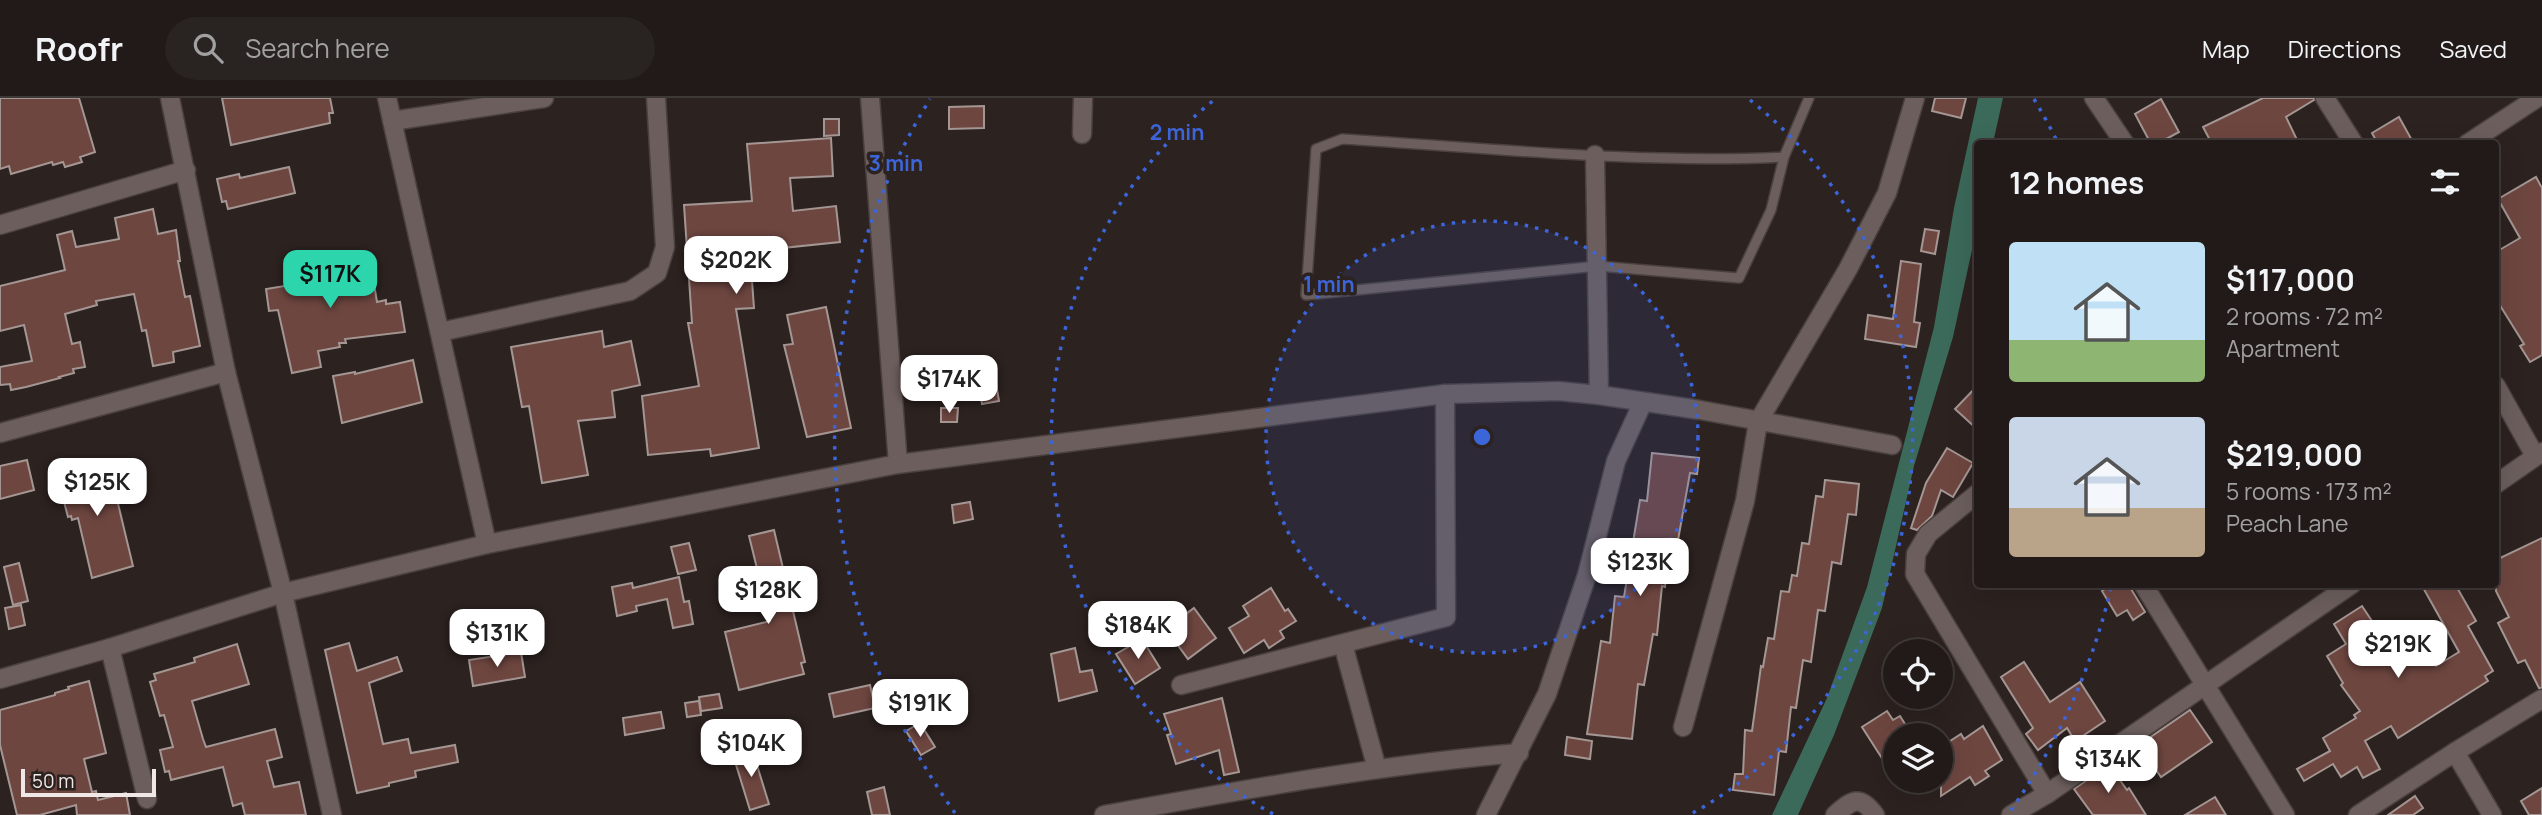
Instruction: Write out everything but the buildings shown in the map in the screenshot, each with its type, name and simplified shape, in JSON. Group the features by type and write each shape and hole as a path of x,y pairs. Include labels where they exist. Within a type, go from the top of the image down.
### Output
{"street":[{"path":"170,98 226,372 283,593 332,815"},
{"path":"387,98 487,544"},
{"path":"392,121 544,98"},
{"path":"440,332 630,291 657,273 664,247 656,98"},
{"path":"870,98 898,464"},
{"path":"1082,134 1083,98"},
{"path":"1683,727 1745,501 1758,422 1848,270 1887,193 1915,98"},
{"path":"2094,98 2122,140"},
{"path":"2325,98 2351,140"},
{"path":"2474,140 2537,98"},
{"path":"1595,155 1599,395"},
{"path":"0,225 186,170"},
{"path":"0,433 226,372"},
{"path":"0,679 110,648 283,593 487,544 898,464 1445,394 1558,391 1599,395 1892,445"},
{"path":"2499,391 2538,454 2499,482"},
{"path":"1181,685 1446,617 1445,394"},
{"path":"1486,815 1548,694 1587,575 1616,461 1643,402"},
{"path":"1974,496 1928,534 1916,554 1914,574 2047,794"},
{"path":"2145,588 2285,815"},
{"path":"2011,815 2047,794 2346,588"},
{"path":"1343,644 1377,769"},
{"path":"110,648 147,799"},
{"path":"2358,815 2542,699"},
{"path":"2455,752 2491,815"},
{"path":"1104,815 1280,782 1519,753"},
{"path":"1835,815 1849,803 1856,801 1864,803 1875,815"}],"lane":[{"path":"1784,157 1725,160 1595,155 1342,139 1316,149 1306,295 1598,266 1739,278 1771,210 1784,157 1809,98"}],"shaded area":[{"path":"1978,98 2003,98 1994,140 1974,140 1974,241 1953,337 1914,466 1882,608 1834,735 1798,815 1772,815 1827,698 1867,587 1934,327 1954,208"}]}
